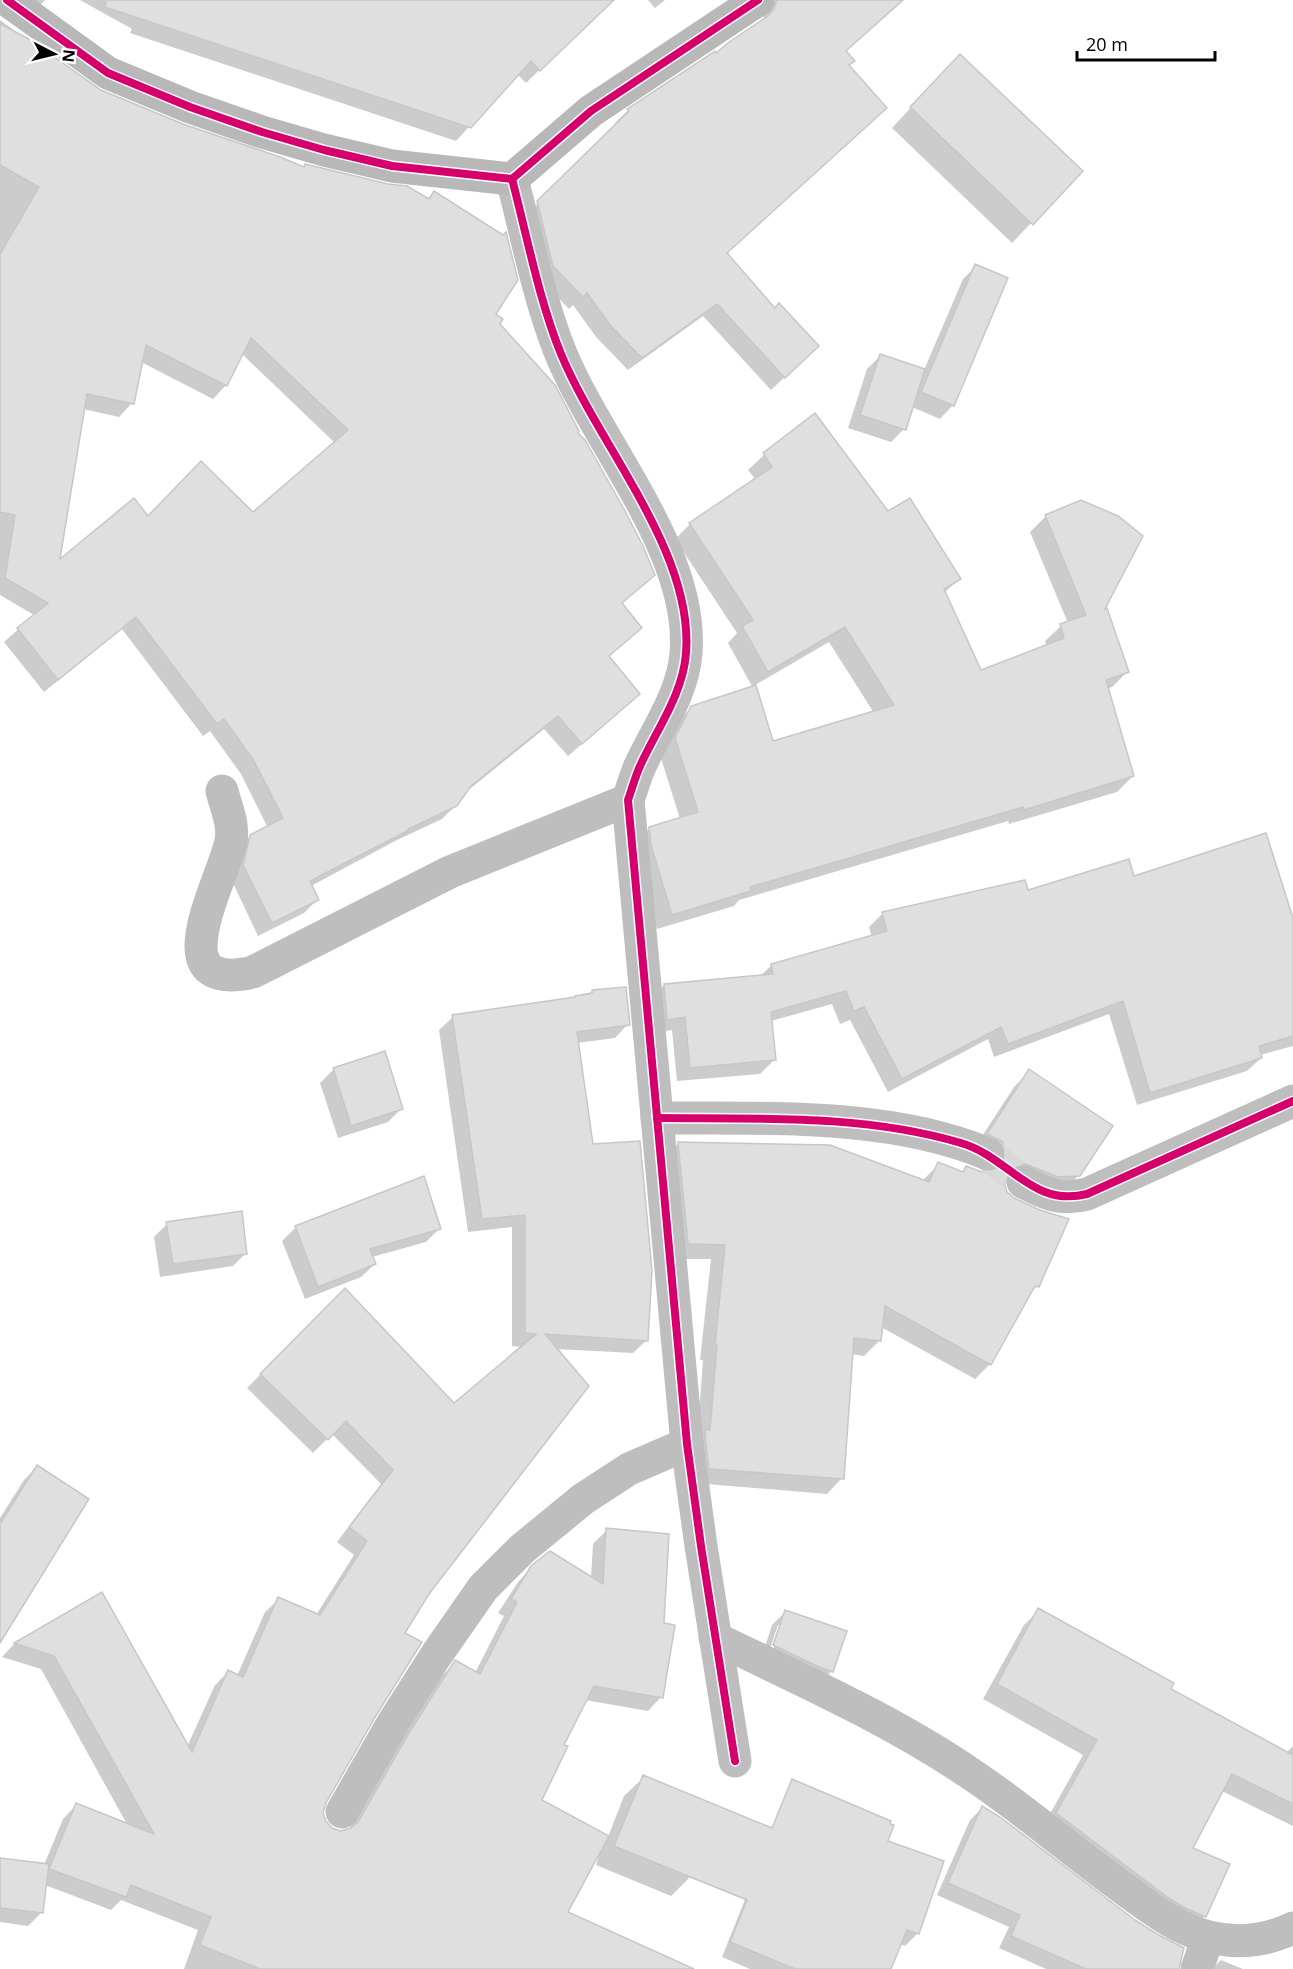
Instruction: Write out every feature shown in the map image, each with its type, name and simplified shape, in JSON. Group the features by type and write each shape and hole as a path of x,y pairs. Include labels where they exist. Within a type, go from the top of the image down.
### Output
{"street":[{"path":"7,0 108,74 190,107 272,135 392,166 512,179 591,111 758,0"},
{"path":"512,179 544,303 561,353 585,406 651,520 677,580 687,621 686,655 680,682 668,712 640,766 628,800 687,1444 735,1761"},
{"path":"222,791 230,818 231,839 205,916 201,933 201,949 204,963 213,972 227,976 253,972 450,872 628,800"},
{"path":"1023,1182 1054,1196 1071,1198 1087,1194 1293,1101"},
{"path":"657,1118 819,1119 947,1139 988,1154"},
{"path":"342,1812 393,1723 483,1588 522,1549 583,1498 629,1469 687,1444"},
{"path":"715,1638 860,1708 968,1772 1022,1808 1083,1859 1167,1920 1208,1937 1252,1942 1293,1928"},
{"path":"1197,1969 1208,1937"}],"building":[{"path":"106,0 614,0 540,71 531,61 471,128 105,7"},
{"path":"777,0 903,0 846,51 855,61 849,65 887,108 727,253 775,308 779,303 819,346 785,378 717,304 642,358 610,325 587,293 583,297 553,266 537,201 629,111 627,109 715,51 716,53 768,16"},
{"path":"0,24 29,39 101,90 183,124 304,167 305,164 388,184 407,186 429,199 434,191 503,235 506,232 518,280 496,314 503,319 500,324 555,385 578,433 585,440 624,509 655,575 622,603 642,628 609,656 640,694 582,744 558,716 471,786 457,806 310,881 319,900 272,923 243,865 250,835 283,818 254,761 224,719 217,724 136,617 58,680 17,628 48,603 5,578 15,515 0,512 0,254 39,187 0,165","holes":["251,338 348,430 253,512 201,461 148,516 134,498 60,559 87,394 134,404 146,345 227,386"]},
{"path":"960,54 1083,171 1033,225 910,107"},
{"path":"975,264 1008,278 954,406 921,392"},
{"path":"880,354 925,369 906,430 860,415"},
{"path":"815,413 888,511 910,498 961,579 944,589 981,670 1064,638 1060,624 1086,615 1045,515 1081,500 1118,516 1143,536 1105,609 1107,608 1129,672 1106,680 1134,776 1024,810 1023,807 750,887 751,891 672,915 651,845 649,827 698,812 675,738 691,706 756,685 773,741 894,705 845,627 768,672 742,626 753,620 689,523 772,467 763,453"},
{"path":"1266,833 1293,918 1293,1036 1259,1046 1262,1058 1150,1093 1123,1001 1008,1044 1001,1027 902,1079 864,1007 854,1011 846,991 771,1012 776,1060 690,1068 685,1017 667,1020 664,984 773,974 771,964 887,931 882,912 1025,880 1028,890 1129,859 1134,876"},
{"path":"626,987 630,1025 577,1032 593,1144 640,1141 652,1270 648,1341 545,1334 589,1386 429,1594 405,1633 422,1642 377,1714 326,1803 323,1813 332,1828 341,1831 351,1828 358,1822 409,1733 455,1660 480,1674 517,1602 511,1599 531,1566 550,1551 603,1584 606,1528 669,1534 664,1623 675,1625 663,1698 594,1686 564,1745 568,1746 542,1800 609,1836 568,1912 694,1969 260,1969 200,1945 211,1917 131,1885 126,1897 49,1869 76,1803 154,1834 54,1656 14,1643 102,1592 192,1752 228,1670 243,1677 278,1597 320,1615 367,1541 349,1527 393,1470 346,1421 328,1440 260,1374 345,1288 454,1403 536,1334 525,1333 525,1215 482,1219 452,1015 575,997 592,993 592,990"},
{"path":"385,1051 403,1109 351,1126 333,1068"},
{"path":"1029,1069 1113,1126 1080,1176 1058,1177 1023,1163 1013,1166 1006,1174 1004,1182 1007,1192 1014,1198 1040,1210 1069,1219 1039,1287 1035,1286 991,1365 885,1306 881,1341 854,1338 844,1479 709,1469 705,1438 706,1429 710,1430 717,1345 715,1345 725,1245 688,1244 678,1142 830,1145 929,1182 938,1162 963,1172 966,1166 982,1172 992,1172 1001,1168 1005,1161 1006,1151 1002,1141 987,1134"},
{"path":"424,1176 441,1229 370,1249 376,1264 318,1287 295,1226"},
{"path":"242,1211 247,1254 173,1264 166,1222"},
{"path":"37,1465 89,1499 0,1643 0,1524"},
{"path":"1038,1608 1174,1683 1171,1689 1293,1755 1293,1804 1232,1774 1193,1848 1230,1864 1206,1917 1166,1896 1056,1813 1097,1740 997,1684"},
{"path":"785,1610 847,1631 833,1672 773,1645"},
{"path":"643,1775 772,1828 792,1779 891,1821 890,1824 894,1825 888,1841 944,1861 919,1934 907,1930 891,1969 795,1969 730,1942 747,1900 614,1846"},
{"path":"982,1806 1000,1817 1135,1920 1184,1948 1179,1969 1086,1969 1011,1936 1020,1915 948,1883"},
{"path":"0,1858 49,1864 43,1913 0,1908"}],"tunnel":[{"path":"988,1154 1023,1182"}],"cycle path":[{"path":"7,0 108,73 190,107 262,132 392,166 512,179 591,111 758,0"},
{"path":"512,179 540,290 561,354 660,538 675,577 684,615 686,653 680,683 640,766 628,800 687,1444 735,1761"},
{"path":"657,1118 810,1120 886,1127 924,1134 961,1143 978,1150 1036,1188 1051,1194 1068,1196 1087,1194 1293,1101"}]}
